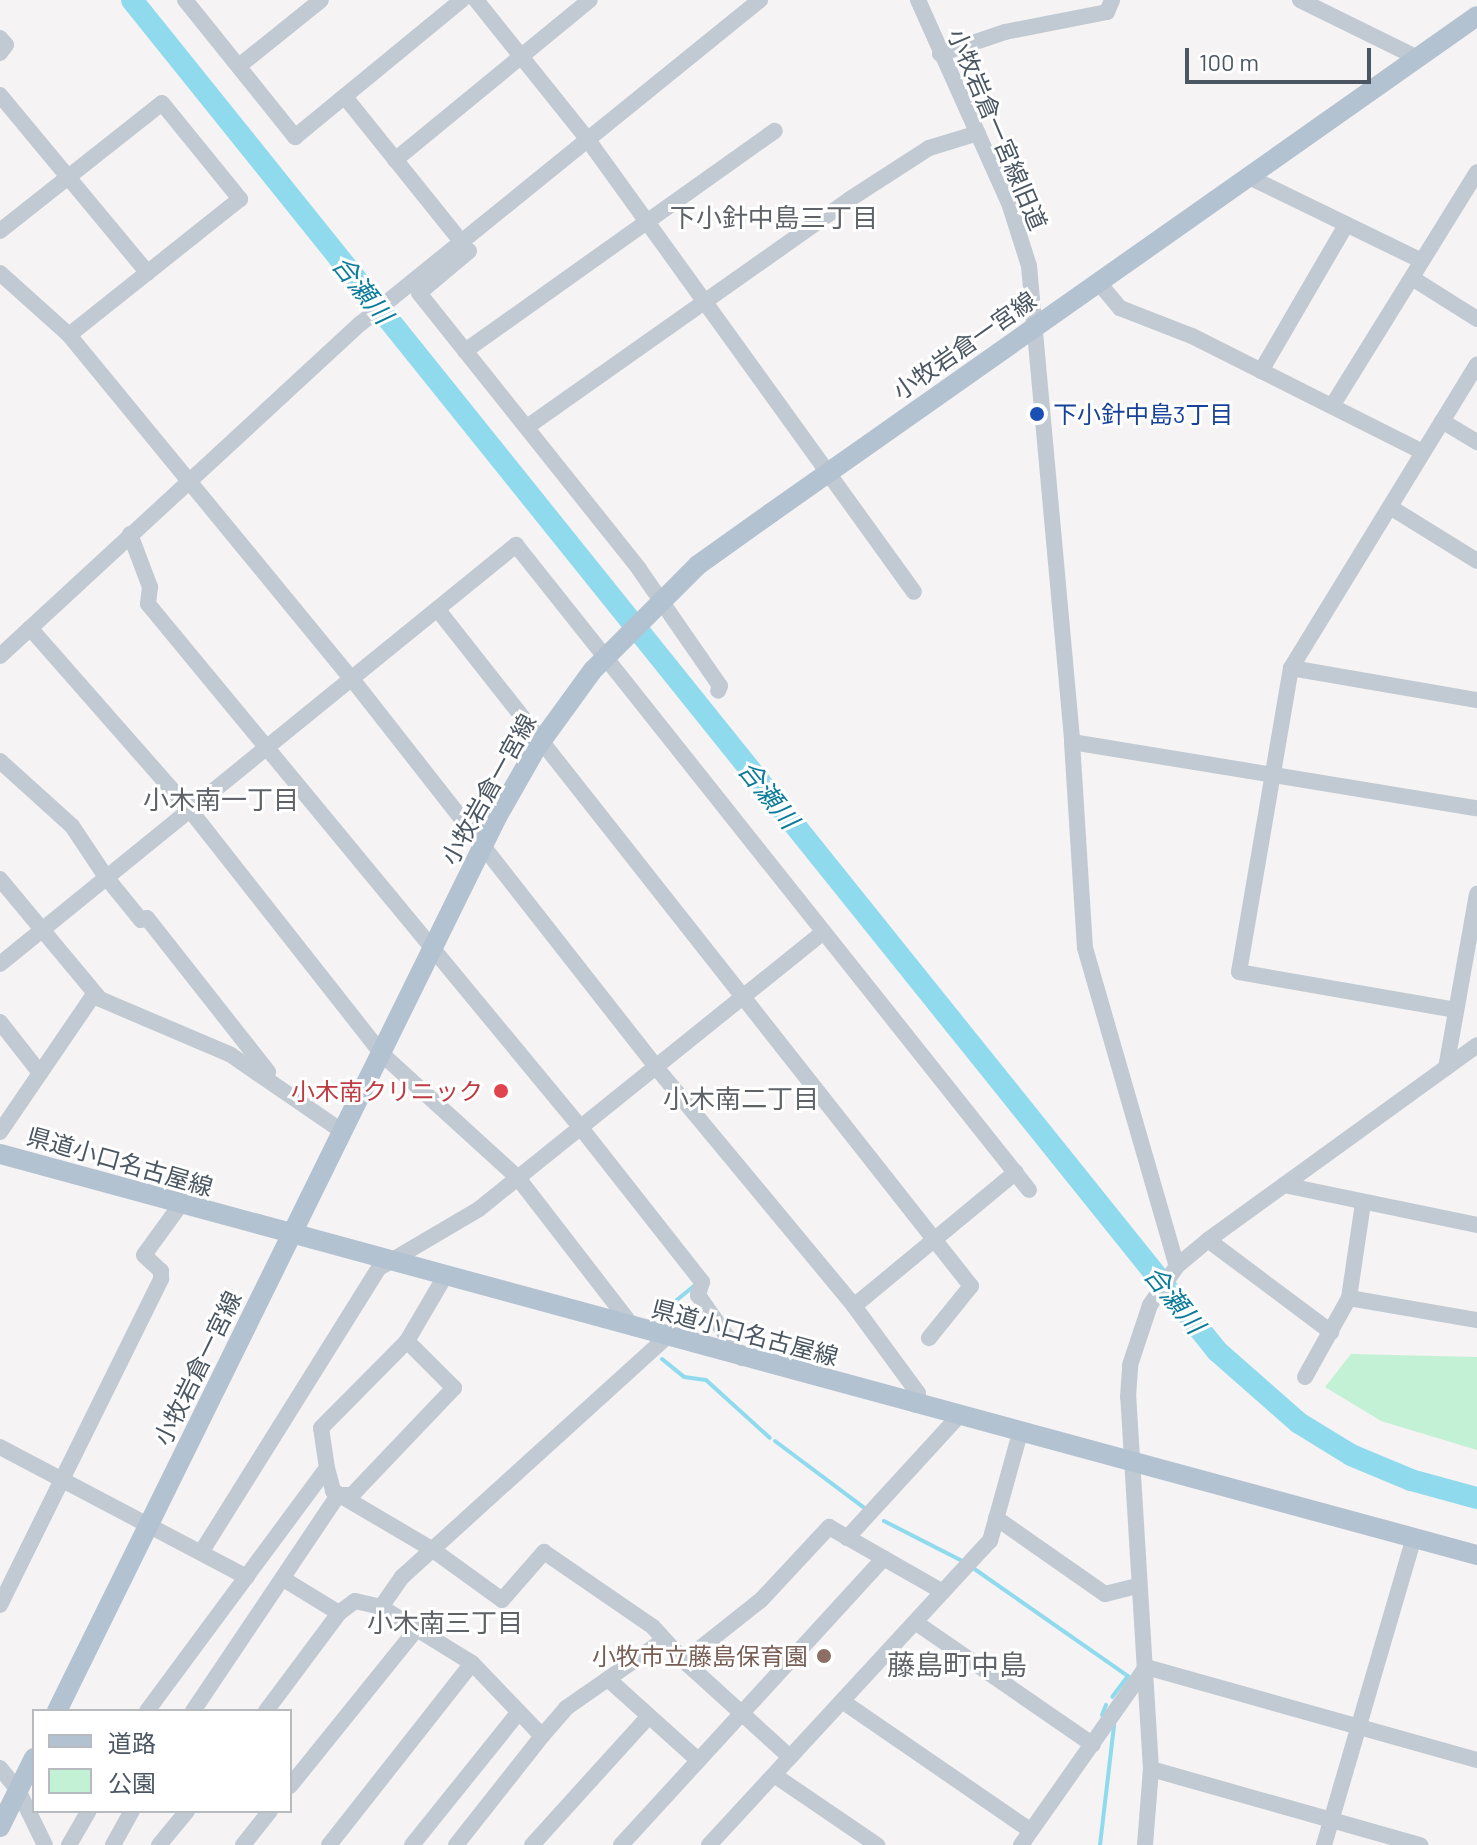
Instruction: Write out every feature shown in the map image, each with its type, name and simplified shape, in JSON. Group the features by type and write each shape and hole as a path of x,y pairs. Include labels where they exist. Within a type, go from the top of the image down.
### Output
{"main road":[{"name":"小牧岩倉一宮線","path":"58,1709 383,1055 483,844 537,747 593,670 698,565 1477,16"},
{"name":"県道小口名古屋線","path":"1,1154 444,1278 1413,1540 1475,1554"},
{"path":"0,1827 32,1762"}],"street":[{"path":"185,0 295,137 462,0"},
{"path":"239,66 321,0"},
{"path":"476,0 588,140 914,592"},
{"path":"395,160 590,0"},
{"path":"0,656 188,478 360,324 498,217 760,0"},
{"name":"小牧岩倉一宮線旧道","path":"918,0 978,133 1029,266 1072,742 1085,948 1177,1266"},
{"path":"940,54 1005,32 1107,12 1112,0"},
{"path":"1300,0 1418,58"},
{"path":"0,38 6,45 0,53"},
{"path":"0,95 148,273"},
{"path":"345,97 455,234"},
{"path":"0,231 162,103 240,199 69,335"},
{"path":"465,351 775,131"},
{"path":"527,427 929,148 978,133"},
{"path":"1332,406 1477,172"},
{"path":"1249,177 1422,261"},
{"path":"498,217 497,226 419,293 639,569 720,686 718,691"},
{"path":"1261,371 1346,225"},
{"path":"0,273 69,335 352,679 655,1066 854,1306 918,1393 915,1405"},
{"path":"1412,278 1477,319"},
{"path":"1099,283 1120,308 1261,371 1423,452"},
{"path":"1456,1010 1239,972 1291,668 1477,364"},
{"path":"1442,421 1477,442"},
{"path":"1390,507 1477,561"},
{"path":"130,534 150,587 148,604 432,952 448,962 581,1128 702,1282 698,1295 742,1358"},
{"path":"0,964 516,545 1029,1190"},
{"path":"438,610 936,1236 971,1286 929,1338"},
{"path":"30,628 190,810 383,1055 518,1178 635,1329"},
{"path":"1291,668 1477,700"},
{"path":"1072,742 1273,771 1477,808"},
{"path":"0,761 72,826 106,877 141,920 147,918 274,1079"},
{"path":"0,879 94,994 231,1055 274,1079 343,1132"},
{"path":"1446,1068 1477,894"},
{"path":"202,1551 379,1268 479,1209 823,932"},
{"path":"0,1132 94,994"},
{"path":"0,1022 40,1073"},
{"path":"1145,1845 1151,1769 1146,1667 1128,1461 1130,1365 1150,1305 1177,1266 1208,1240 1477,1045"},
{"path":"854,1306 1016,1172"},
{"path":"1284,1185 1477,1225"},
{"path":"1305,1377 1349,1298 1363,1203"},
{"path":"0,1605 161,1279 161,1271 144,1255 181,1204"},
{"path":"1208,1240 1331,1332"},
{"path":"444,1278 407,1341 321,1428 327,1468 338,1495 433,1550 502,1600 544,1552 653,1627 661,1642 790,1757"},
{"path":"1349,1298 1477,1320"},
{"path":"381,1607 402,1577 666,1338"},
{"path":"338,1495 352,1495 454,1388 407,1341"},
{"path":"847,1538 958,1417"},
{"path":"709,1845 990,1541 1020,1433"},
{"path":"0,1447 247,1577"},
{"path":"148,1709 327,1468"},
{"path":"194,1709 285,1580 338,1495"},
{"path":"996,1518 1105,1594 1138,1586"},
{"path":"684,1661 761,1600 829,1527 943,1592"},
{"path":"1324,1845 1413,1540"},
{"path":"621,1845 884,1558"},
{"path":"285,1580 339,1613"},
{"path":"267,1709 339,1613 355,1601 381,1607 472,1663 542,1736"},
{"path":"915,1622 1093,1745"},
{"path":"292,1784 416,1630"},
{"path":"456,1845 566,1708 661,1642"},
{"path":"329,1845 472,1663"},
{"path":"1146,1667 1477,1760"},
{"path":"842,1701 1026,1838 1146,1667"},
{"path":"608,1679 698,1760"},
{"path":"412,1845 518,1713"},
{"path":"532,1845 648,1717"},
{"path":"0,1768 18,1790 45,1845"},
{"path":"1151,1769 1420,1845"},
{"path":"774,1775 877,1845"},
{"path":"69,1845 88,1813"},
{"path":"113,1845 131,1813"},
{"path":"159,1845 185,1813"},
{"path":"243,1845 267,1813"}],"green space":[{"path":"1351,1354 1477,1357 1477,1450 1381,1421 1325,1387"}],"waterway":[{"name":"合瀬川","path":"132,0 1217,1351 1299,1423 1351,1455 1411,1480 1477,1498"},
{"path":"650,1322 695,1285"},
{"path":"662,1359 684,1377 706,1380 770,1438"},
{"path":"775,1441 866,1509"},
{"path":"884,1521 962,1561"},
{"path":"973,1568 1128,1676 1112,1697"},
{"path":"1102,1715 1106,1705"},
{"path":"1100,1845 1114,1725"}],"place":[{"name":"下小針中島3丁目","path":"1037,414"},
{"name":"小木南クリニック","path":"501,1091"},
{"name":"小牧市立藤島保育園","path":"824,1656"}],"district":[{"name":"下小針中島三丁目","path":"774,217"},
{"name":"小木南一丁目","path":"221,799"},
{"name":"小木南二丁目","path":"741,1098"},
{"name":"小木南三丁目","path":"445,1622"},
{"name":"藤島町中島","path":"957,1664"}]}
